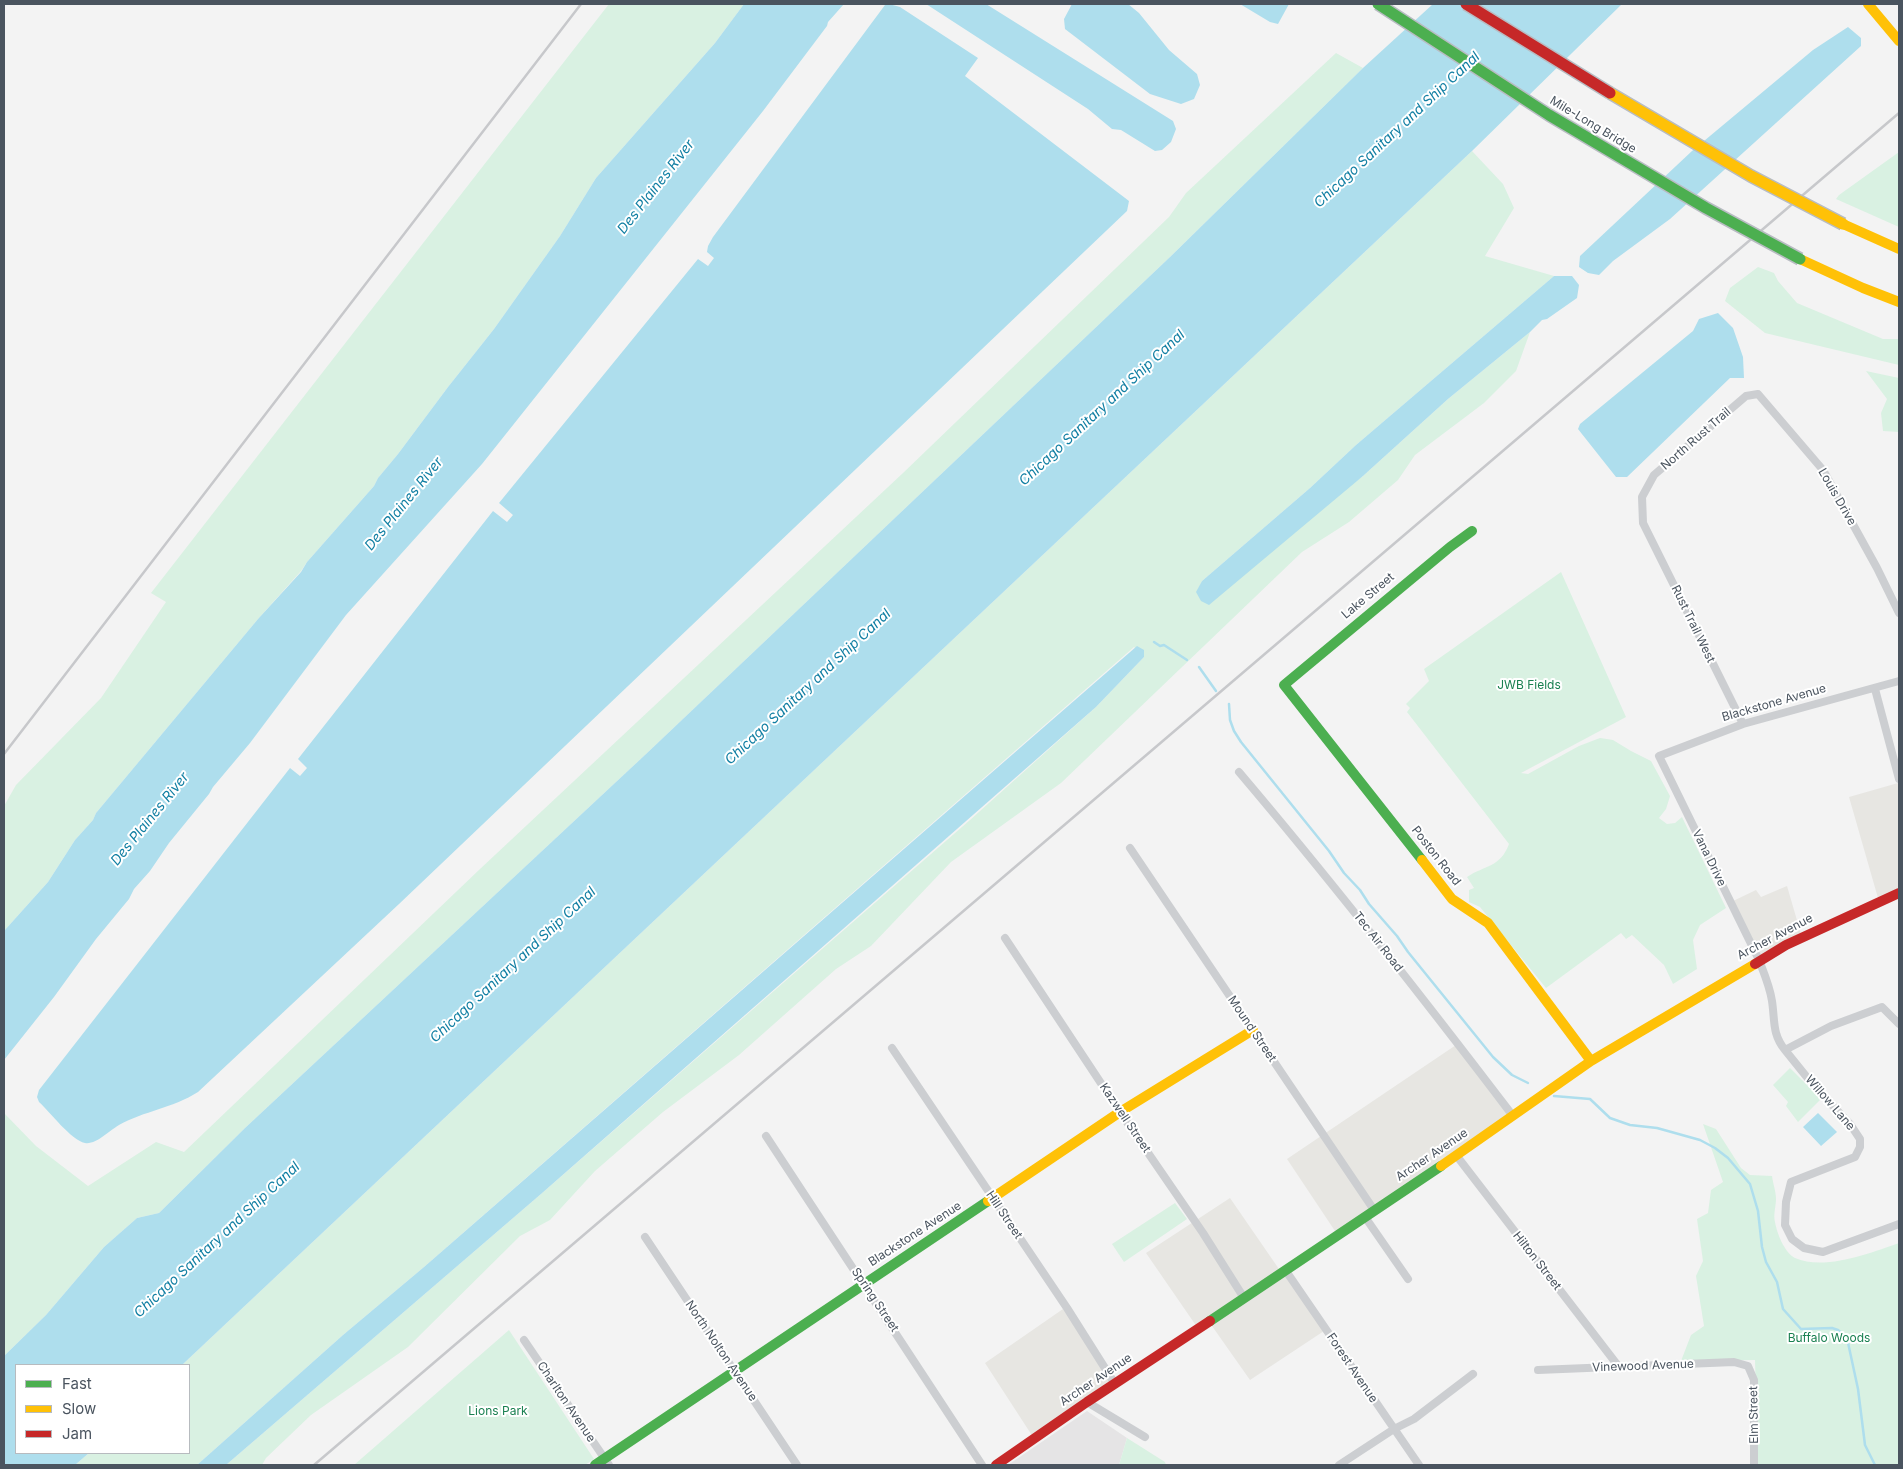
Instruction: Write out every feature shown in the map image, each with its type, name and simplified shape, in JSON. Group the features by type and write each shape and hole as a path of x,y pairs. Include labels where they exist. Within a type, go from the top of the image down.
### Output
{"main road":[{"name":"Mile-Long Bridge","path":"1378,4 1549,115 1706,208 1800,259 1863,288 1899,302"},
{"path":"1466,4 1618,98 1750,176 1843,224 1899,250"},
{"path":"1868,4 1899,41"},
{"name":"Lake Street","path":"1284,685 1450,546 1472,531"},
{"name":"Poston Road","path":"1284,685 1452,898 1488,923 1591,1061"},
{"name":"Archer Avenue","path":"996,1465 1087,1402 1370,1214 1591,1061 1759,960 1800,938 1899,893"},
{"name":"Blackstone Avenue","path":"603,1463 864,1283 1120,1112 1252,1030"}],"street":[{"name":"North Rust Trail","path":"1643,523 1642,497 1654,475 1746,396 1758,394"},
{"name":"Louis Drive","path":"1758,394 1823,470 1877,568 1899,613"},
{"name":"Rust Trail West","path":"1643,523 1743,724"},
{"name":"Blackstone Avenue","path":"1659,756 1743,724 1899,682"},
{"path":"1875,689 1899,780"},
{"name":"Vana Drive","path":"1659,756 1759,960"},
{"name":"Tec Air Road","path":"1239,772 1289,830 1513,1116"},
{"name":"Mound Street","path":"1130,848 1252,1030 1370,1214 1408,1279"},
{"name":"Kazwell Street","path":"1005,938 1120,1112 1204,1232 1244,1298"},
{"name":"Willow Lane","path":"1759,960 1772,1001 1774,1027 1778,1041 1814,1086 1850,1124 1860,1139 1860,1148 1855,1156 1791,1182 1786,1202 1785,1225 1792,1239 1804,1248 1823,1252 1899,1224"},
{"path":"1785,1050 1831,1026 1882,1007 1899,1024"},
{"name":"Hill Street","path":"892,1048 1067,1308 1115,1384"},
{"name":"Spring Street","path":"766,1136 982,1465"},
{"name":"Hilton Street","path":"1456,1155 1619,1366"},
{"name":"North Nolton Avenue","path":"645,1237 797,1465"},
{"name":"Forest Avenue","path":"1286,1271 1419,1465"},
{"name":"Charlton Avenue","path":"524,1340 603,1463"},
{"name":"Vinewood Avenue","path":"1538,1370 1734,1362 1748,1366"},
{"name":"Elm Street","path":"1748,1366 1754,1380 1754,1465"},
{"path":"1339,1465 1394,1429 1414,1419 1473,1374"},
{"path":"1087,1402 1145,1437"}],"shaded area":[{"path":"1898,783 1899,890 1878,898 1849,797"},
{"path":"1787,886 1801,934 1758,957 1731,902 1756,890 1761,897"},
{"path":"1456,1045 1511,1114 1337,1234 1287,1159"},
{"path":"1230,1198 1281,1272 1287,1275 1324,1331 1250,1380 1212,1326 1197,1327 1146,1253"},
{"path":"1063,1309 1115,1382 1033,1437 985,1363"},
{"path":"1087,1411 1127,1438 1119,1465 1008,1465"}],"green space":[{"path":"609,4 744,4 715,43 596,178 560,236 494,329 378,478 374,486 258,619 96,813 93,820 75,840 48,882 4,931 4,806 16,785 101,698 166,602 151,593"},
{"path":"1336,53 1363,68 1170,257 646,754 245,1128 159,1213 137,1218 104,1247 46,1315 4,1356 4,1113 36,1146 88,1186 156,1142 184,1152 480,869 903,473 1169,217 1186,193"},
{"path":"1472,151 1503,184 1514,208 1485,256 1554,276 1356,445 1310,488 1202,581 1197,592 1363,476 1448,399 1530,332 1516,371 1484,403 1415,455 1398,480 1349,522 1302,552 1061,783 951,862 871,946 836,969 739,1055 663,1112 595,1171 550,1220 520,1236 408,1347 311,1415 266,1458 262,1465 226,1465 541,1194 970,820 1096,707 1144,657 1134,647 424,1267 343,1335 197,1465 75,1465 88,1454 190,1454 190,1364 183,1364"},
{"path":"1899,152 1899,227 1836,199 1839,195"},
{"path":"1758,267 1774,273 1778,281 1797,303 1883,339 1899,339 1899,365 1765,333 1725,301 1730,288"},
{"path":"1866,371 1899,378 1899,432 1883,431 1881,413 1887,399"},
{"name":"JWB Fields","path":"1561,572 1626,717 1521,773 1528,774 1579,746 1600,738 1613,740 1651,761 1670,796 1666,809 1659,818 1667,824 1675,823 1682,817 1726,908 1700,925 1693,940 1697,969 1673,984 1664,965 1632,935 1626,939 1621,933 1546,988 1480,907 1469,902 1469,890 1474,888 1467,877 1497,862 1509,844 1407,712 1410,708 1406,704 1429,681 1424,669"},
{"path":"1790,1068 1821,1099 1798,1122 1786,1106 1788,1102 1773,1085"},
{"name":"Buffalo Woods","path":"1703,1124 1716,1129 1741,1168 1750,1175 1772,1176 1776,1196 1774,1216 1779,1237 1784,1247 1795,1258 1820,1263 1833,1262 1861,1256 1899,1243 1899,1465 1758,1465 1755,1360 1681,1361 1691,1335 1704,1326 1696,1276 1703,1261 1697,1219 1708,1213 1711,1190 1723,1182"},
{"path":"1175,1203 1187,1219 1124,1262 1112,1244"},
{"name":"Lions Park","path":"509,1330 594,1459 585,1465 354,1465"},
{"path":"1127,1438 1165,1462 1166,1465 1119,1465"}],"water":[{"name":"Des Plaines River","path":"744,4 844,4 828,22 827,26 763,111 482,464 346,615 250,743 169,843 150,871 134,889 129,899 96,939 54,997 4,1060 4,931 48,882 75,840 93,820 96,813 258,619 301,572 307,562 374,486 378,478 494,329 560,236 596,178 715,43"},
{"path":"889,4 900,7 978,58 965,76 1129,201 1127,211 399,904 198,1092 179,1102 129,1120 94,1142 85,1143 73,1137 39,1102 37,1097 39,1090 290,768 300,776 307,768 298,759 493,511 507,522 513,515 499,503 698,259 708,266 714,258 707,252 713,237 885,5"},
{"path":"926,4 986,4 1173,121 1176,129 1171,142 1162,150 1155,151 1121,130 1112,129 1088,109"},
{"path":"1072,4 1128,4 1139,13 1169,50 1197,74 1200,85 1194,99 1181,104 1150,94 1065,29 1064,19"},
{"path":"1240,4 1289,4 1278,24 1270,22"},
{"name":"Chicago Sanitary and Ship Canal","path":"1433,4 1622,4 1472,151 183,1364 15,1364 15,1454 88,1454 75,1465 4,1465 4,1356 46,1315 104,1247 137,1218 159,1213 245,1128 646,754 1170,257 1363,68"},
{"path":"1848,27 1861,38 1861,46 1670,219 1613,261 1599,275 1588,273 1579,267 1580,256 1692,151 1813,50"},
{"path":"1554,276 1572,276 1579,285 1577,298 1547,319 1542,320 1448,399 1363,476 1209,605 1201,601 1196,592 1202,581 1310,488 1356,445"},
{"path":"1718,313 1733,328 1743,357 1744,378 1730,378 1627,477 1616,477 1578,429 1580,424 1693,331 1699,319"},
{"path":"1137,646 1144,650 1144,657 1096,707 541,1194 226,1465 197,1465 343,1335 424,1267"},
{"path":"1818,1113 1837,1132 1821,1146 1803,1127"}],"waterway":[{"path":"1154,642 1160,646 1164,645 1187,660"},
{"path":"1199,667 1216,691"},
{"path":"1229,704 1230,720 1241,742 1329,851 1344,873 1360,890 1369,904 1397,936 1493,1057 1512,1075 1528,1083"},
{"path":"1554,1096 1590,1099 1610,1118 1630,1125 1657,1128 1700,1140 1728,1158 1750,1184 1758,1211 1762,1247 1766,1262 1777,1282 1783,1309 1801,1329 1832,1328 1838,1330 1847,1338 1858,1389 1865,1445 1875,1465"}],"railway":[{"path":"4,754 581,4"},
{"path":"314,1465 1899,113"}],"traffic: fast":[{"path":"1378,4 1549,115 1706,208 1800,259"},
{"path":"1422,860 1284,685 1450,547 1472,531"},
{"path":"1210,1321 1441,1166"},
{"path":"595,1465 988,1201"}],"traffic: slow":[{"path":"1868,4 1899,41"},
{"path":"1610,93 1751,176 1843,224"},
{"path":"1843,224 1899,249"},
{"path":"1800,259 1863,288 1899,302"},
{"path":"1422,860 1452,899 1488,923 1591,1061"},
{"path":"1441,1166 1591,1061 1755,964"},
{"path":"988,1201 1120,1112 1253,1030"}],"traffic: jam":[{"path":"1466,4 1610,93"},
{"path":"1755,964 1786,945 1899,893"},
{"path":"996,1465 1210,1321"}]}
